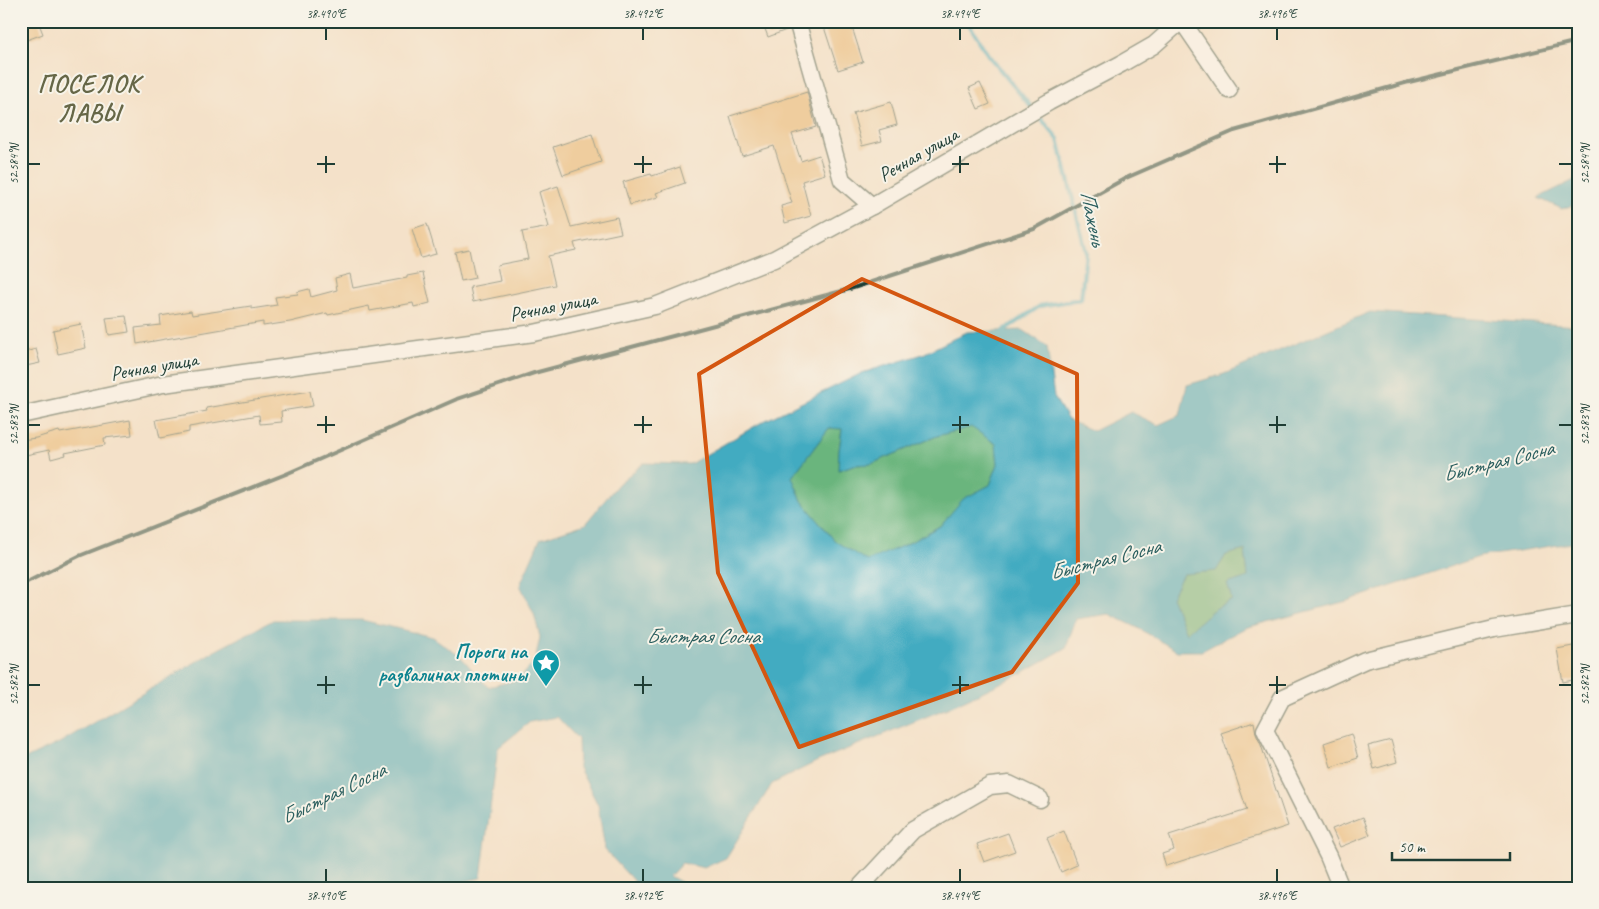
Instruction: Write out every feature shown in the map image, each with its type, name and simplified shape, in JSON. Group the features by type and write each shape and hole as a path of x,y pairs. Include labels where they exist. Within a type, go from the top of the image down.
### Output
{"street":[{"path":"797,21 842,180 872,206"},
{"path":"1181,21 1229,90"},
{"name":"Речная улица","path":"21,415 163,384 534,333 655,306 774,259 872,206 1049,102 1154,45 1181,21"},
{"path":"1341,888 1328,856 1265,730 1282,698 1365,660 1494,630 1578,615"},
{"path":"860,888 913,830 990,786 1009,784 1040,799"}],"highlighted area":[{"path":"862,279 1077,374 1078,583 1012,672 799,747 718,573 699,374"}],"green space":[{"path":"971,426 996,444 998,464 990,485 964,499 940,526 907,544 867,562 835,541 802,501 792,477 829,428 842,428 839,470 854,465 871,464 937,436"},
{"path":"1245,550 1248,577 1232,600 1213,610 1186,633 1171,597 1183,574 1216,571 1226,555"}],"water":[{"path":"1578,178 1578,204 1562,209 1538,198"},
{"name":"Быстрая Сосна","path":"1370,312 1578,326 1578,542 1479,557 1347,601 1245,628 1202,651 1177,651 1109,614 1076,619 1066,648 1022,673 950,707 818,761 772,784 726,858 704,868 682,863 670,876 692,888 640,888 605,850 598,805 579,768 578,739 557,717 530,722 498,748 481,878 443,885 440,888 21,888 21,761 59,743 209,654 273,620 362,620 433,637 461,657 488,687 517,680 535,661 540,637 534,614 520,585 540,539 585,524 619,483 644,463 690,464 762,422 862,373 923,354 967,332 1023,330 1047,346 1054,397 1068,420 1093,431 1131,412 1158,425 1180,415 1187,385 1224,374","holes":["971,427 996,444 998,464 990,485 963,499 940,526 907,544 867,561 835,541 802,501 792,477 829,428 842,429 838,470 854,465 871,464 937,436","1245,550 1248,577 1227,584 1232,600 1213,610 1186,633 1171,597 1183,574 1216,571 1226,555"]}],"building":[{"path":"21,21 38,21 43,34 24,41 21,34"},
{"path":"762,21 787,21 789,29 768,37"},
{"path":"822,21 850,21 863,62 838,70"},
{"path":"980,83 990,104 978,109 969,88"},
{"path":"807,92 816,127 792,134 801,161 819,155 825,174 802,181 811,216 785,223 781,206 792,203 774,146 742,156 730,116"},
{"path":"891,102 897,125 879,130 882,141 862,146 853,113"},
{"path":"592,134 601,162 563,175 553,147"},
{"path":"680,167 685,183 656,193 658,197 630,205 623,182 651,174 652,176"},
{"path":"558,186 571,227 617,217 621,233 574,243 576,250 548,256 555,285 473,302 470,287 500,281 497,265 528,259 522,232 549,227 539,192"},
{"path":"427,224 436,254 421,258 412,229"},
{"path":"469,249 475,278 461,281 455,252"},
{"path":"423,273 430,303 414,307 413,303 370,311 369,306 290,322 263,326 263,322 137,344 135,328 161,325 160,316 191,311 192,315 251,306 251,309 277,305 275,297 298,294 297,292 309,289 311,297 337,290 335,278 350,274 353,288 407,278 407,276"},
{"path":"126,316 129,332 109,335 106,318"},
{"path":"81,324 86,348 58,354 53,330"},
{"path":"36,349 40,363 21,367 21,353"},
{"path":"310,391 313,406 281,411 282,422 260,424 259,415 189,427 189,432 160,438 156,420 207,411 206,408"},
{"path":"130,420 132,435 104,438 105,445 65,453 66,455 51,459 49,450 21,456 21,440 36,438 59,431 60,433"},
{"path":"1578,645 1578,679 1563,682 1557,649"},
{"path":"1254,722 1256,734 1288,826 1166,866 1162,854 1174,850 1169,835 1247,810 1221,733"},
{"path":"1351,734 1358,758 1331,767 1324,743"},
{"path":"1391,740 1397,762 1374,769 1368,746"},
{"path":"1363,817 1370,835 1340,847 1332,829"},
{"path":"1064,831 1077,865 1061,872 1047,838"},
{"path":"1008,833 1015,851 984,862 977,844"}],"waterway":[{"name":"Пажень","path":"967,21 988,55 1032,108"},
{"name":"Пажень","path":"1004,335 1003,331 1040,306 1081,299 1086,252 1058,139 1037,114"}],"railway":[{"path":"21,585 79,556 286,474 457,399 534,373 853,288 1034,229 1126,178 1234,131 1405,83 1578,41"}],"place":[{"name":"Пороги на развалинах плотины","path":"546,687"}],"district":[{"name":"ПОСЕЛОК ЛАВЫ","path":"89,98"}]}
